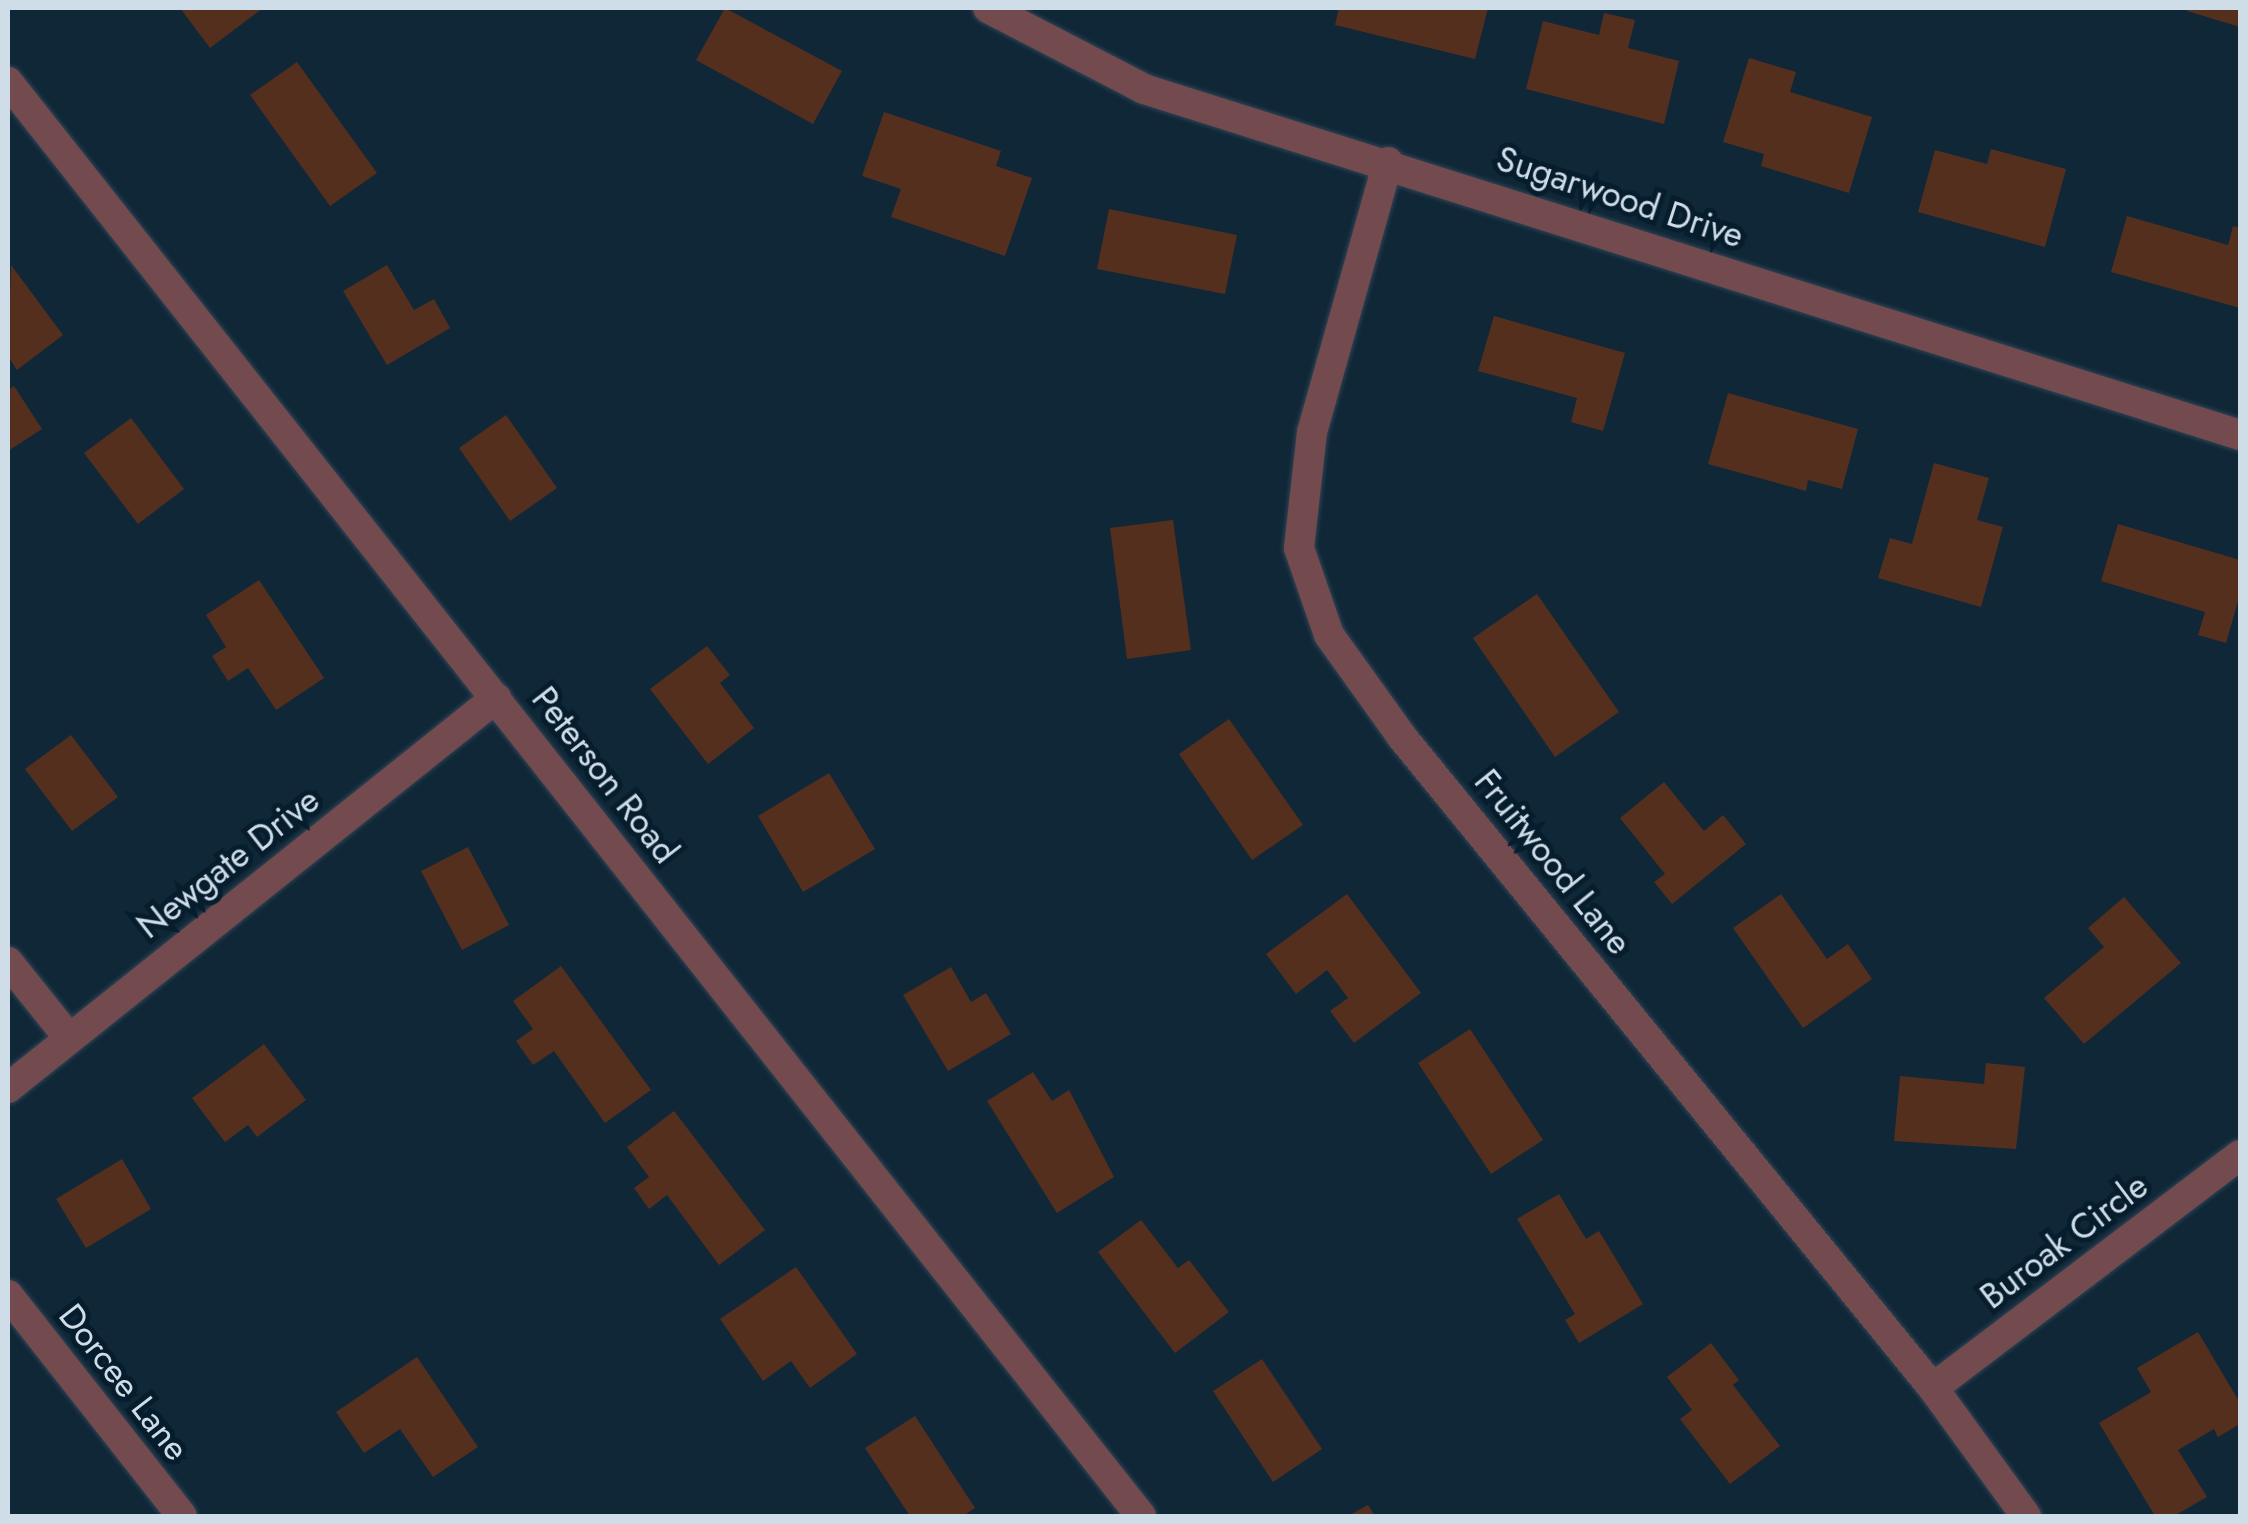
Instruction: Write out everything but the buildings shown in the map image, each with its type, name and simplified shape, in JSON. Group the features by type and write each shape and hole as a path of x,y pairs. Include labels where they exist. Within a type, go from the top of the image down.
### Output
{"street":[{"name":"Sugarwood Drive","path":"988,8 1144,89 1388,162 2240,435"},
{"name":"Peterson Road","path":"8,82 1140,1516"},
{"name":"Fruitwood Lane","path":"1388,162 1312,432 1299,548 1329,636 1402,736 1933,1388 2026,1516"},
{"name":"Newgate Drive","path":"8,1088 496,698"},
{"path":"8,962 68,1038"},
{"name":"Buroak Circle","path":"1933,1388 2240,1155"},
{"name":"Dorcee Lane","path":"8,1295 182,1516"}]}
